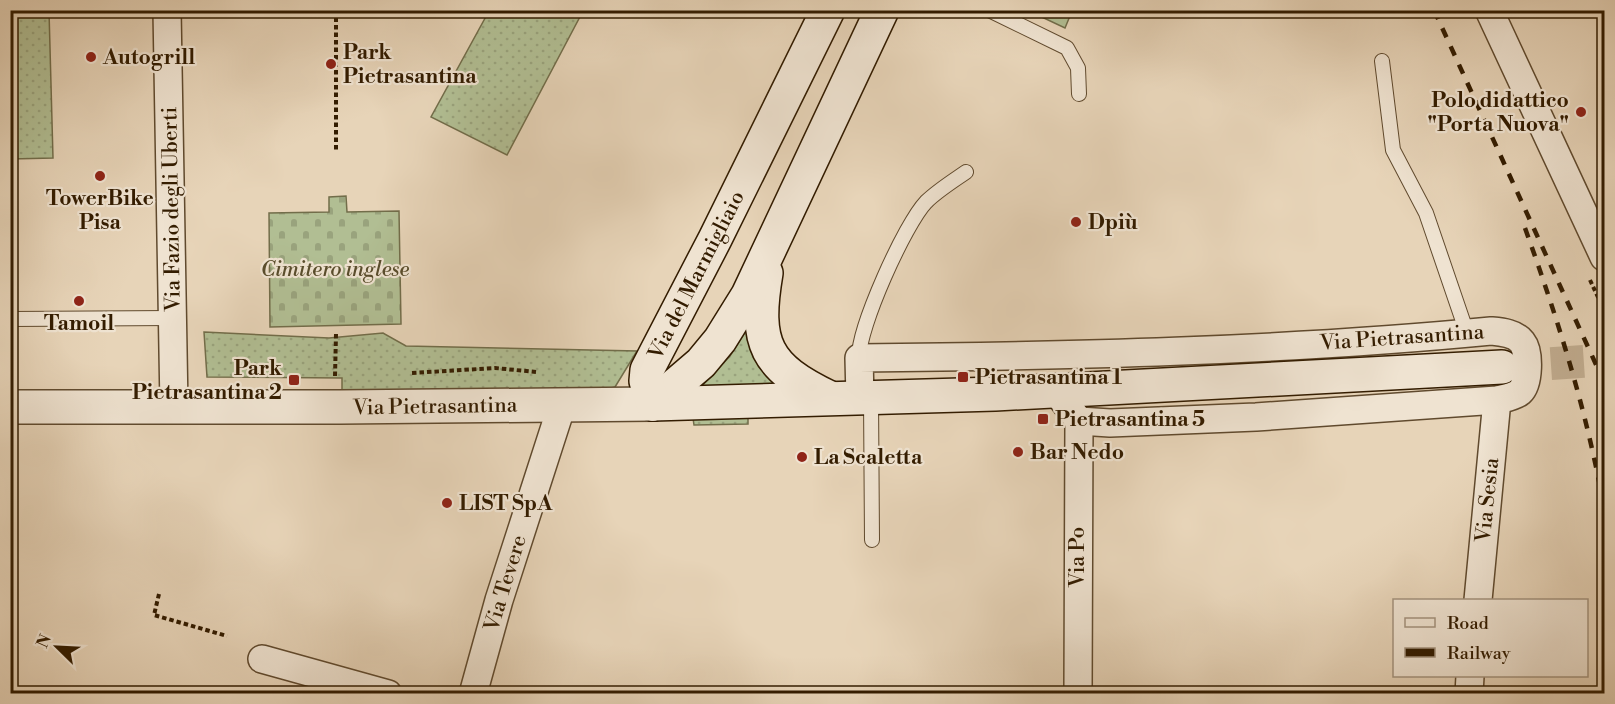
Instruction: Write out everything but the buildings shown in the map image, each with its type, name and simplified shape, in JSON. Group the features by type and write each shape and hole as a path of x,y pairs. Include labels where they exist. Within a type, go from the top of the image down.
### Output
{"main road":[{"name":"Via del Marmigliaio","path":"828,10 716,239 647,370 646,381 653,404 712,352 748,296 769,257 882,10"},
{"name":"Via del Marmigliaio","path":"769,257 762,316 766,345 780,368 805,386 854,398"},
{"name":"Via Pietrasantina","path":"10,407 653,404 995,394 1502,367"}],"street":[{"name":"Via Fazio degli Uberti","path":"167,10 174,407"},
{"path":"1489,10 1605,257"},
{"name":"Via Pietrasantina","path":"859,358 993,357 1241,347 1491,331 1508,333 1518,338 1525,348 1526,381 1524,387 1519,393 1497,400 1256,417 1110,423 1079,421"},
{"path":"993,357 995,394"},
{"path":"854,398 859,358"},
{"path":"1056,391 1079,421"},
{"name":"Via Sesia","path":"1478,599 1497,400"},
{"name":"Via Tevere","path":"473,693 499,600 562,405"},
{"name":"Via Po","path":"1078,693 1079,421"},
{"path":"262,659 388,693"},
{"path":"1469,693 1470,677"}],"lane":[{"path":"989,10 1067,48 1078,68 1079,94"},
{"path":"1382,61 1393,150 1426,213 1467,333"},
{"path":"859,358 866,329 910,224 927,202 966,172"},
{"path":"10,320 173,318"},
{"path":"854,398 872,540"}],"path":[{"path":"336,10 336,150"},
{"path":"335,383 336,334"},
{"path":"159,594 154,615 227,636"}],"green space":[{"path":"10,11 49,11 53,158 11,159"},
{"path":"489,11 583,11 507,155 431,117"},
{"path":"1029,11 1072,11 1065,28"},
{"name":"Cimitero inglese","path":"346,196 347,212 399,211 401,324 270,327 269,213 329,212 329,197"},
{"path":"751,323 781,386 700,388 730,356"},
{"path":"204,332 329,338 383,333 406,346 637,351 615,387 607,389 342,390 342,378 207,377"},
{"path":"748,417 748,424 694,425 693,418"}],"tunnel":[{"path":"1502,367 1604,360"}],"railway":[{"path":"1434,10 1604,382"},
{"path":"1525,228 1570,366 1589,436 1604,508"}],"place":[{"name":"Autogrill","path":"91,57"},
{"name":"Park Pietrasantina","path":"331,64"},
{"name":"Polo didattico \"Porta Nuova\"","path":"1581,112"},
{"name":"TowerBike Pisa","path":"100,176"},
{"name":"Dpiù","path":"1076,222"},
{"name":"Tamoil","path":"79,301"},
{"name":"Pietrasantina 1","path":"963,377"},
{"name":"Park Pietrasantina 2","path":"294,380"},
{"name":"Pietrasantina 5","path":"1043,419"},
{"name":"Bar Nedo","path":"1018,452"},
{"name":"La Scaletta","path":"802,457"},
{"name":"LIST SpA","path":"447,503"}]}
